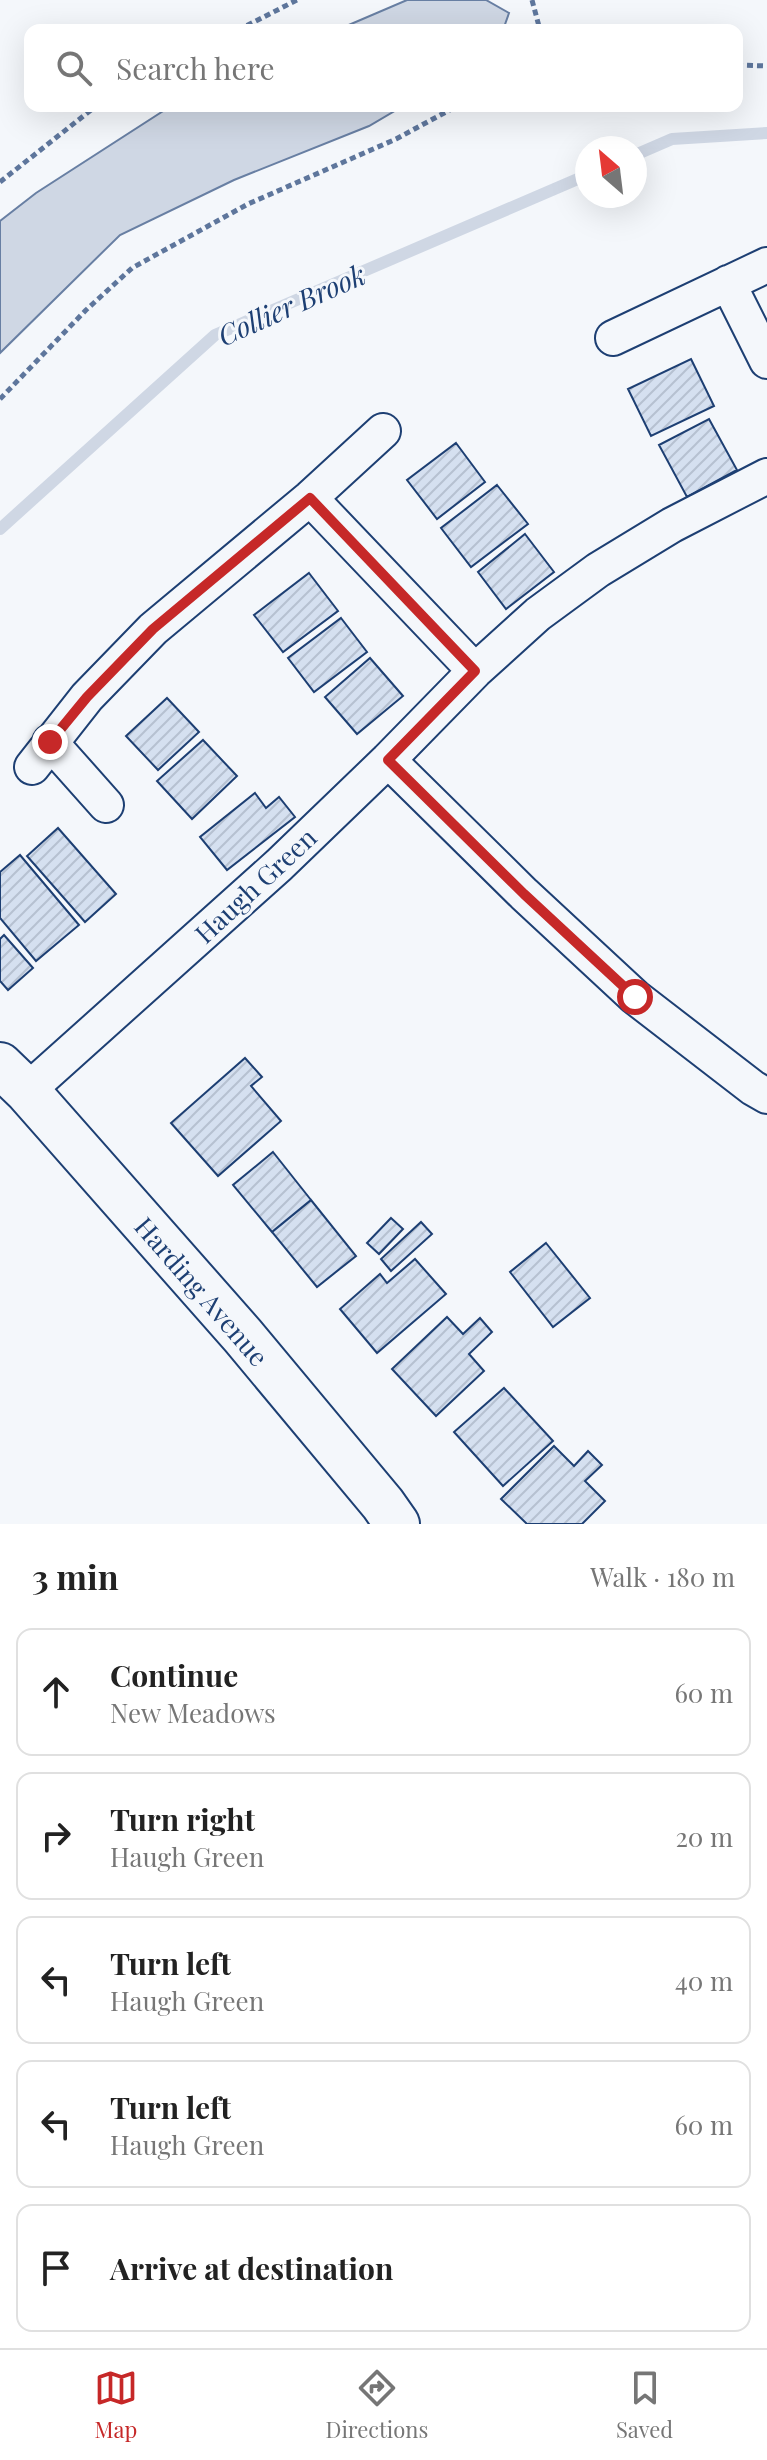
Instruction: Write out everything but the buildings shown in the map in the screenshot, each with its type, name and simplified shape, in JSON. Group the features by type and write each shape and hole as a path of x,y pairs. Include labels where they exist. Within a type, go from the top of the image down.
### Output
{"street":[{"path":"613,338 767,265"},
{"path":"728,283 767,361"},
{"path":"106,805 41,754 87,697 153,629 310,498 383,431"},
{"name":"Haugh Green","path":"14,1078 279,865 475,671 538,614 598,570 672,525 767,476"},
{"path":"310,498 475,671"},
{"path":"388,760 524,894 635,997 767,1096"},
{"name":"Harding Avenue","path":"14,1078 243,1336 397,1524"}],"path":[{"path":"250,24 297,0"},
{"path":"532,0 538,24"},
{"path":"743,65 767,66"},
{"path":"0,182 88,112"},
{"path":"0,399 86,310 132,268 248,204 396,139 446,112"}],"shaded area":[{"path":"407,0 486,0 509,13 505,24 351,24"},
{"path":"162,112 393,112 369,126 234,180 120,235 0,353 0,221 36,193"}],"waterway":[{"name":"Collier Brook","path":"647,150 672,139 767,133"},
{"name":"Collier Brook","path":"0,529 215,335 575,180"}],"route":[{"path":"50,742 87,697 153,629 310,498 475,671 388,760 524,894 635,997"}]}
